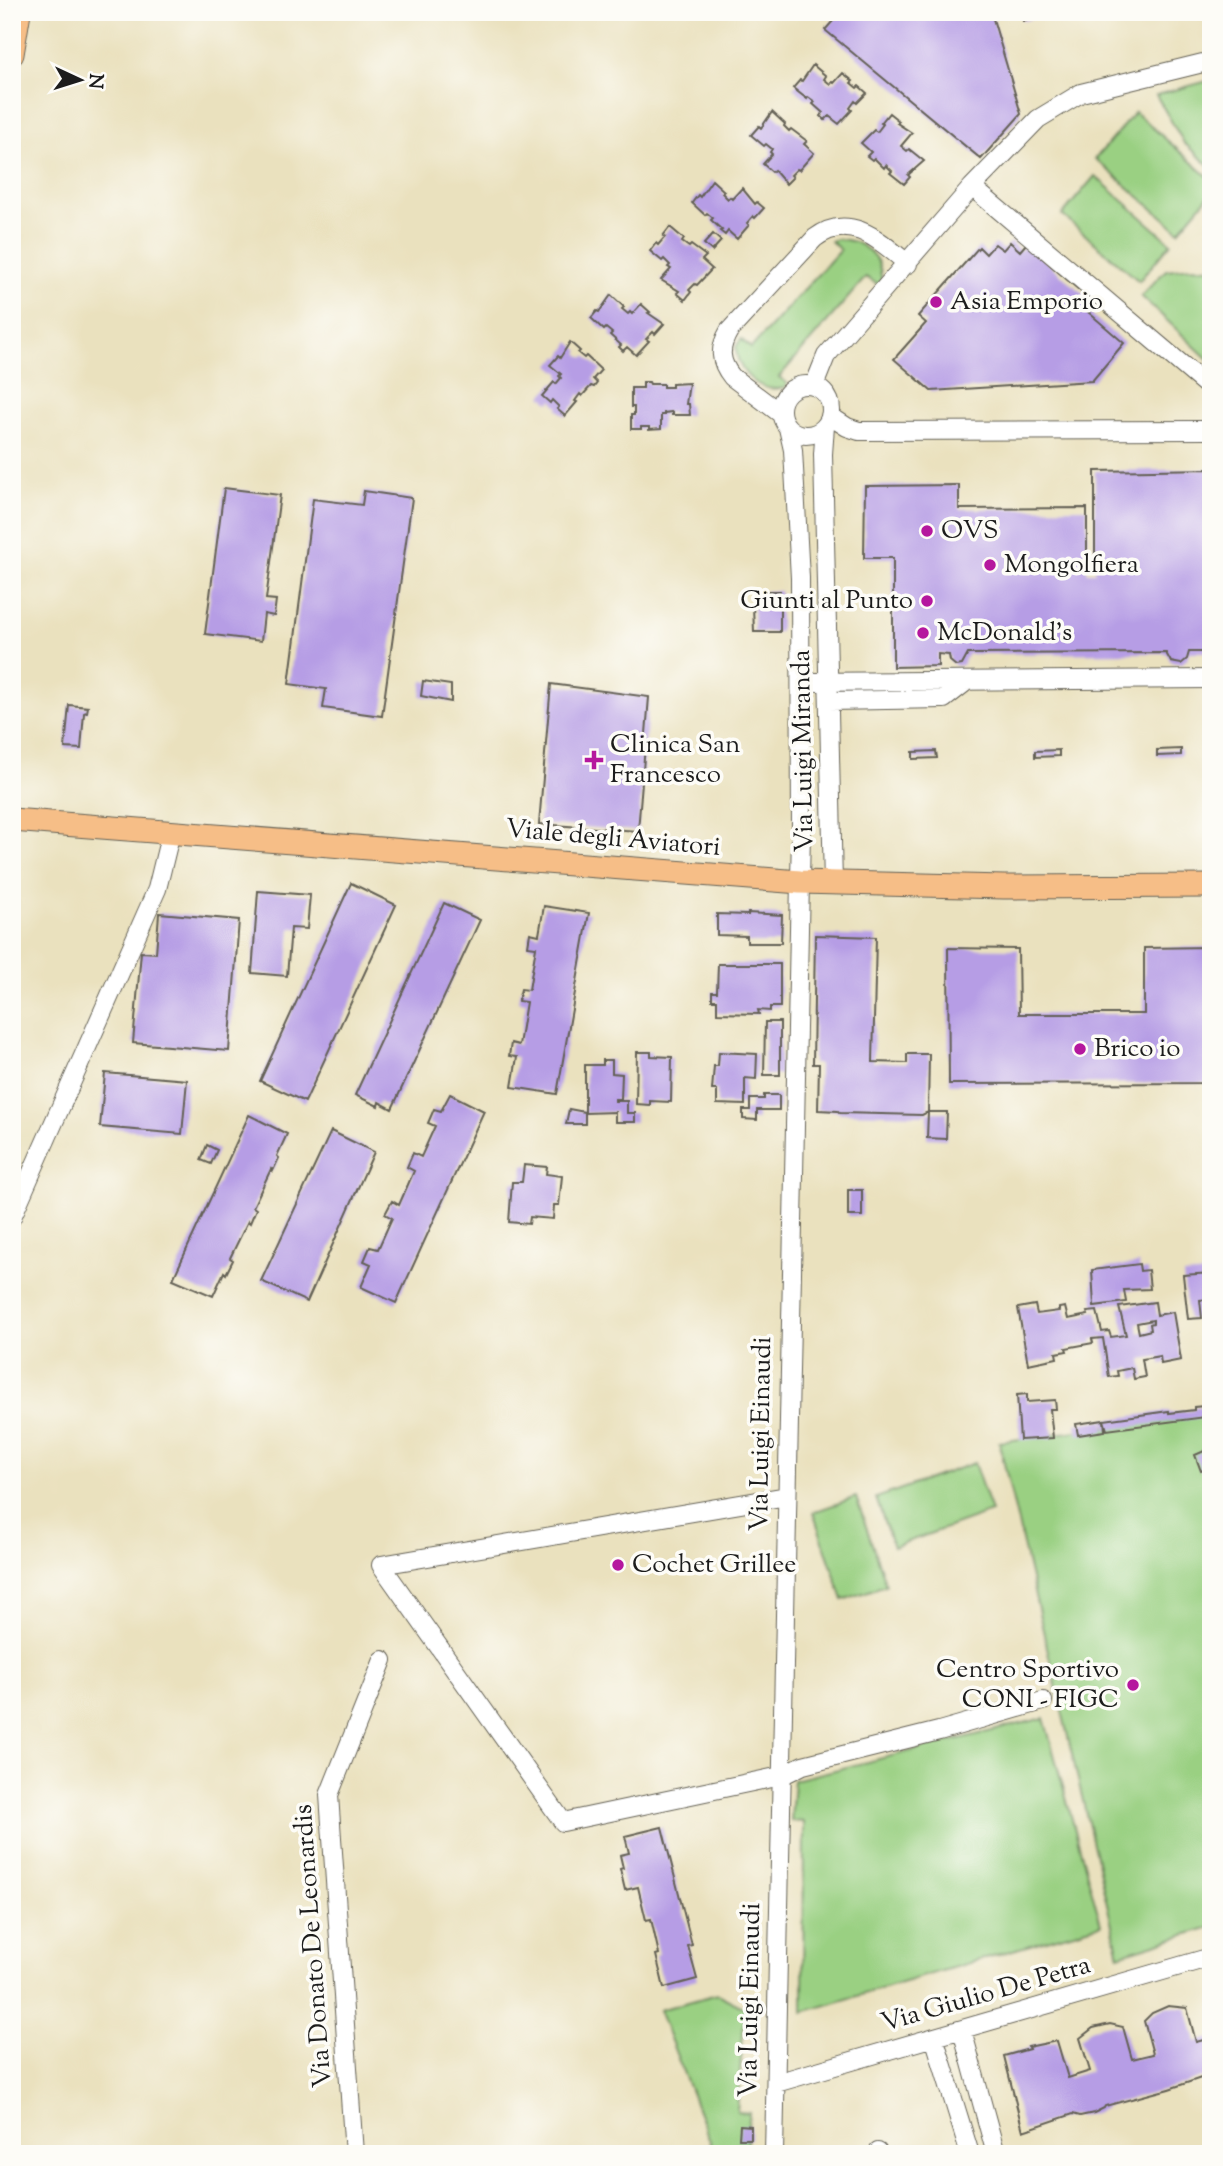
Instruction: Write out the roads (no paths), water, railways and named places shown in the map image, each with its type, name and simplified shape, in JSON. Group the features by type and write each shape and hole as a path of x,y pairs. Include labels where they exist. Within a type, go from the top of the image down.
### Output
{"main road":[{"path":"12,54 19,12"},
{"name":"Viale degli Aviatori","path":"12,820 833,884 1211,886"}],"street":[{"path":"814,386 827,356 972,187 1038,119 1081,93 1211,61"},
{"path":"972,187 1205,384"},
{"path":"785,421 782,404 790,390 797,386 814,386 826,395 829,401 828,421 811,434 803,435 785,421 732,377 727,371 722,356 722,344 729,331 825,230 844,227 863,230 908,264"},
{"name":"Via Luigi Miranda","path":"785,421 793,450 800,578 800,882"},
{"path":"828,421 859,431 1211,430"},
{"name":"Via Luigi Miranda","path":"828,421 823,440 833,884"},
{"path":"795,492 824,490"},
{"path":"801,682 1211,679"},
{"path":"829,701 944,699 967,681"},
{"path":"12,1217 157,889 171,832"},
{"name":"Via Luigi Einaudi","path":"774,2154 800,882"},
{"path":"787,1496 380,1565 563,1822 781,1776 803,1765 939,1731 1043,1701"},
{"name":"Via Donato De Leonardis","path":"354,2154 329,1795 383,1660"},
{"name":"Via Giulio De Petra","path":"776,2083 1211,1957"},
{"path":"962,2029 996,2154"},
{"path":"934,2037 970,2154"}],"place":[{"name":"Asia Emporio","path":"936,302"},
{"name":"OVS","path":"927,531"},
{"name":"Mongolfiera","path":"990,565"},
{"name":"Giunti al Punto","path":"927,601"},
{"name":"McDonald's","path":"923,633"},
{"name":"Clinica San Francesco","path":"594,760"},
{"name":"Brico io","path":"1080,1049"},
{"name":"Cochet Grillee","path":"618,1565"},
{"name":"Centro Sportivo CONI - FIGC","path":"1133,1685"}]}
